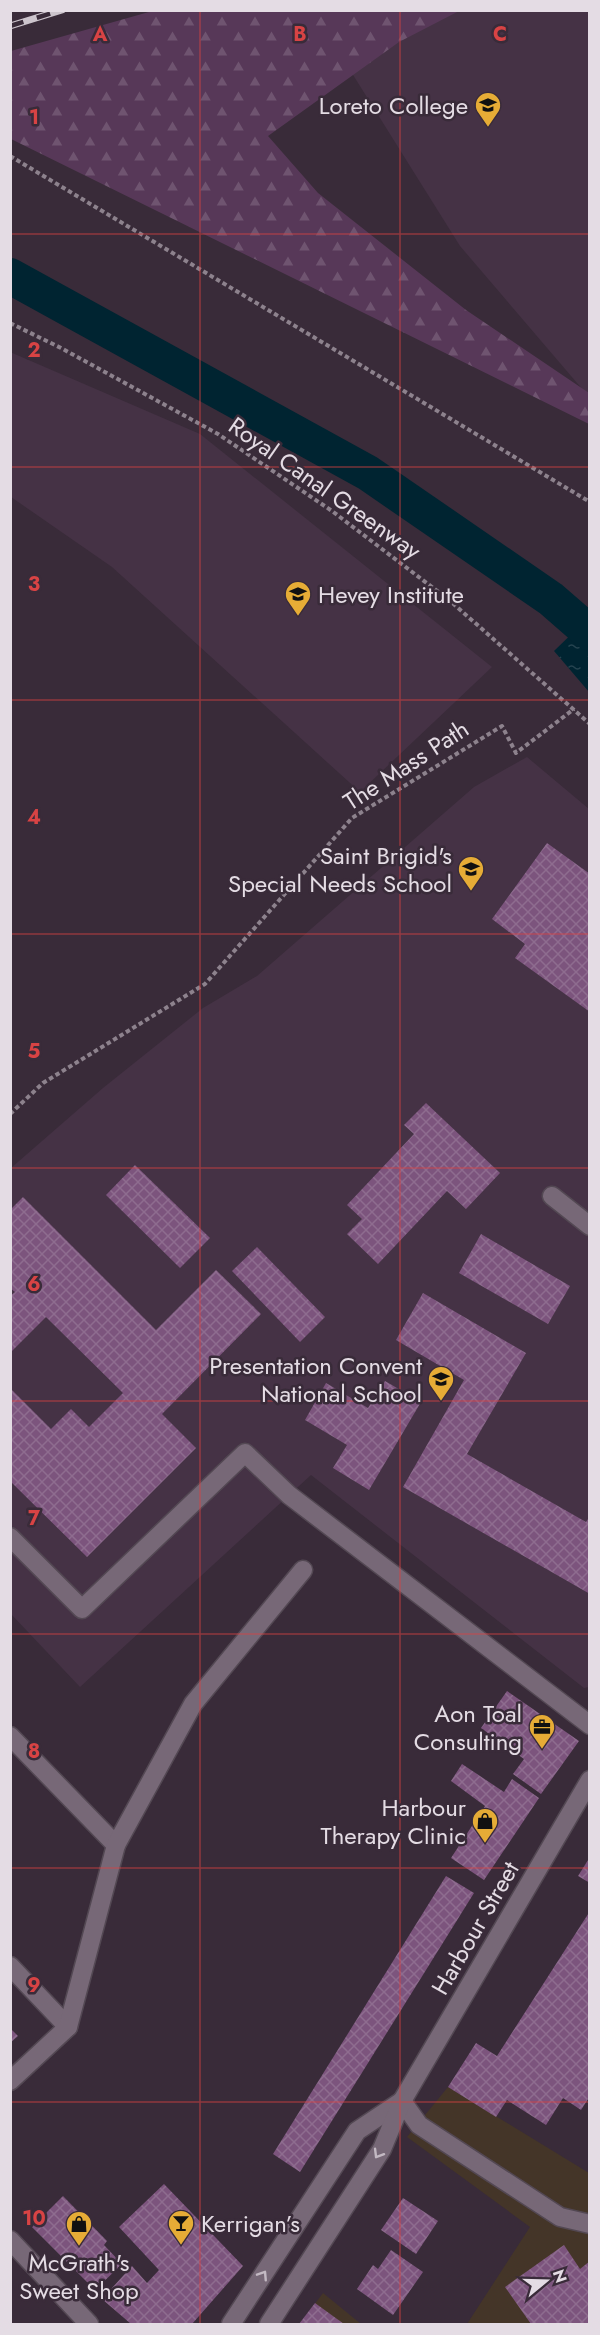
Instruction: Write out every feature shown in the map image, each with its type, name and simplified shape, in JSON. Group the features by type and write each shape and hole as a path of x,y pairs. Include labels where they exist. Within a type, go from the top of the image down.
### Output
{"street":[{"path":"552,1196 590,1226"},
{"path":"10,1538 82,1609 245,1453 289,1495 590,1725"},
{"path":"10,2081 68,2027 116,1845 193,1704 303,1570"},
{"path":"10,1736 116,1845"},
{"name":"Harbour Street","path":"269,2325 382,2149 402,2101 590,1780"},
{"path":"10,1966 68,2027"},
{"path":"402,2101 419,2125 560,2217 590,2224"},
{"name":"Harbour Street","path":"231,2325 357,2132 402,2101"},
{"path":"10,2240 89,2325"}],"path":[{"path":"10,156 590,502"},
{"name":"Royal Canal Greenway","path":"10,324 61,348 218,434 332,511 449,600 590,724"},
{"name":"The Mass Path","path":"10,1114 43,1083 205,984 352,818 502,726 516,753 574,709"}],"shaded area":[{"name":"Loreto College","path":"313,11 589,11 589,397 460,246"},
{"name":"Hevey Institute","path":"10,352 200,434 492,667 360,792 112,567 11,497"},
{"path":"527,757 589,809 589,1687 584,1688 311,1475 80,1687 11,1614 11,1168 103,1088 203,1008 257,976 474,787"},
{"path":"448,2087 589,2173 589,2324 467,2324 530,2227 407,2137"},
{"path":"323,2293 361,2324 300,2324"}],"green space":[{"path":"156,10 459,11 399,42 268,136 318,193 466,310 589,393 589,424 11,139 11,51"}],"water":[{"path":"589,617 589,692 554,651"}],"building":[{"path":"547,843 590,874 590,1012 515,958 525,944 492,919"},
{"path":"426,1103 500,1173 466,1209 447,1191 378,1264 347,1234 362,1219 347,1205 414,1134 404,1125"},
{"path":"135,1165 210,1238 180,1268 106,1195"},
{"path":"23,1197 156,1330 216,1270 261,1314 162,1414 196,1448 87,1557 10,1481 10,1388 51,1429 71,1409 89,1427 123,1393 46,1317 10,1353 10,1296 15,1292 10,1288 10,1210"},
{"path":"481,1234 570,1286 548,1324 459,1273"},
{"path":"257,1247 325,1317 300,1342 232,1271"},
{"path":"423,1293 526,1353 467,1454 586,1522 590,1516 590,1594 403,1487 464,1380 396,1340"},
{"path":"385,1381 421,1402 369,1490 333,1468 347,1445 305,1420 326,1383 368,1408"},
{"name":"Aon Toal Consulting","path":"507,1691 579,1741 541,1794 513,1774 524,1759 481,1728"},
{"path":"462,1764 504,1792 512,1779 539,1798 484,1880 451,1858 485,1806 451,1781"},
{"path":"590,1857 590,1883 578,1876"},
{"path":"446,1876 474,1893 300,2172 273,2154"},
{"path":"590,1911 590,2096 581,2110 563,2098 546,2125 507,2100 496,2117 448,2087 476,2043 497,2056"},
{"path":"10,2028 18,2036 10,2043"},
{"name":"Kerrigan’s","path":"164,2184 243,2266 192,2324 131,2324 102,2299 132,2266 147,2283 159,2270 119,2227"},
{"path":"63,2196 107,2241 104,2245 122,2264 95,2290 32,2227"},
{"path":"403,2198 438,2221 416,2254 381,2230"},
{"path":"564,2245 580,2269 590,2261 590,2324 531,2324 505,2287"},
{"path":"391,2250 423,2272 393,2315 357,2289 373,2265 378,2269"},
{"path":"315,2303 344,2324 299,2324"}],"waterway":[{"path":"10,276 368,473 551,599 590,633"}],"railway":[{"path":"10,26 62,10"}],"place":[{"name":"Loreto College","path":"488,128"},
{"name":"Hevey Institute","path":"298,617"},
{"name":"Saint Brigid's Special Needs School","path":"471,892"},
{"name":"Presentation Convent National School","path":"441,1402"},
{"name":"Aon Toal Consulting","path":"542,1750"},
{"name":"Harbour Therapy Clinic","path":"485,1844"},
{"name":"Kerrigan’s","path":"181,2246"},
{"name":"McGrath's Sweet Shop","path":"79,2247"}]}
